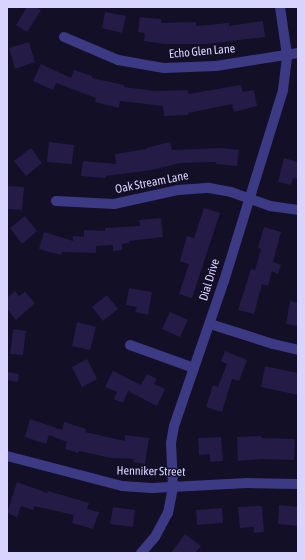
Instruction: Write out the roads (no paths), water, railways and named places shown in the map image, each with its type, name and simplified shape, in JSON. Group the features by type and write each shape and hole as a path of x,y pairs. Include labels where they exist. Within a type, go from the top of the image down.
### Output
{"street":[{"name":"Dial Drive","path":"141,553 155,537 168,513 173,487 172,435 210,324 283,90 287,55 280,7"},
{"name":"Echo Glen Lane","path":"64,37 118,60 164,68 216,66 298,53"},
{"name":"Oak Stream Lane","path":"56,201 114,204 196,188 220,189 270,206 298,210"},
{"path":"210,324 298,350"},
{"path":"130,345 194,368"},
{"name":"Henniker Street","path":"7,456 112,485 152,488 247,483 298,484"}]}
